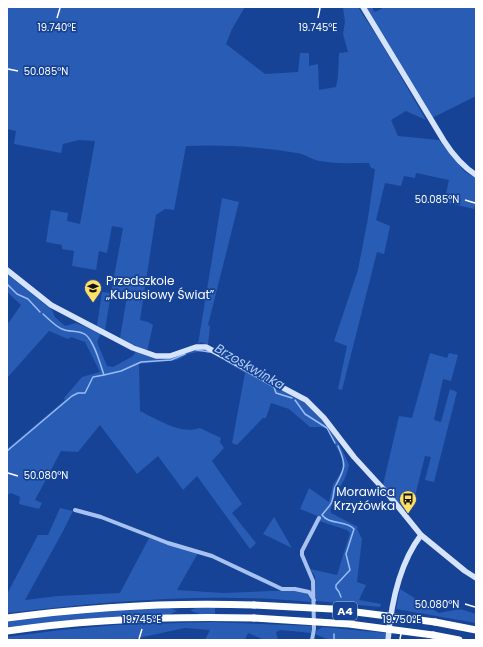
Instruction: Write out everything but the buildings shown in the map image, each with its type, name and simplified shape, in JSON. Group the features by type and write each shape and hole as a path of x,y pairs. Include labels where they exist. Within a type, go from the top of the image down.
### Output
{"highway":[{"name":"A4","path":"7,618 128,606 254,604 332,609 435,622 476,630"},
{"name":"A4","path":"7,631 128,619 188,617 254,618 324,622 386,628 459,640"}],"street":[{"path":"363,7 455,158 465,168 476,175"},
{"path":"7,270 51,305 134,348 156,356 170,356 196,347 206,347 306,400 324,418 354,457 387,493 421,535 465,571 476,578"},
{"path":"75,510 101,517 168,543 212,556 282,589 295,589 309,592 314,600"},
{"path":"312,640 314,630 313,581 302,555 302,551 319,518"},
{"path":"388,640 393,606 399,580 411,550 421,535"}],"shaded area":[{"path":"7,7 245,7 232,29 226,44 265,74 298,72 300,53 309,53 309,66 318,64 319,90 336,87 339,53 348,52 343,34 345,22 343,7 358,7 380,41 426,120 406,111 391,120 398,136 439,140 465,172 476,178 476,201 474,209 444,202 449,180 416,173 415,178 404,176 401,186 385,183 376,220 390,226 384,254 377,252 342,390 338,389 347,346 334,341 358,270 368,218 375,169 371,168 369,163 326,162 300,154 269,149 242,146 186,146 174,210 165,209 156,215 140,320 153,325 147,352 120,338 127,296 111,293 123,228 112,226 107,253 99,251 96,270 72,266 74,251 62,249 62,245 46,242 51,210 68,213 67,221 80,224 95,141 79,140 63,144 61,153 14,144 16,131 7,129"},
{"path":"366,7 373,7 375,12 385,7 476,7 476,96 432,118"},
{"path":"222,198 239,202 208,325 210,326 208,345 201,342 198,344"},
{"path":"7,274 52,310 55,317 65,326 76,323 101,333 97,342 107,366 113,367 133,356 136,351 156,357 202,348 202,351 188,354 177,360 139,364 140,411 161,422 177,428 192,430 200,428 221,438 220,442 224,448 212,461 242,504 232,513 256,543 250,549 197,476 183,490 158,456 137,474 100,425 78,452 61,451 35,500 42,503 39,509 19,504 20,497 11,493 7,495 7,449 65,400 64,398 82,377 100,372 85,342 71,337 68,339 49,331 7,378 7,325 21,305 7,292"},
{"path":"102,292 111,293 105,330 97,326"},
{"path":"205,349 300,399 323,421 335,437 349,465 346,476 333,500 331,513 358,527 357,529 362,539 357,582 366,585 359,600 381,604 380,607 316,601 315,576 310,569 337,575 350,533 347,530 319,521 320,517 300,509 309,488 329,502 333,485 343,469 342,458 327,429 322,427 310,427 289,409 271,403 266,418 263,418 237,445 232,443 245,373 211,353 205,352"},
{"path":"430,353 447,358 449,353 458,355 451,381 443,379 434,420 441,422 450,389 457,392 434,482 425,480 431,457 425,456 414,500 407,513 383,485 399,416 412,418"},
{"path":"60,508 73,511 25,600 58,596 120,593 149,538 198,553 177,590 223,593 295,590 308,594 311,602 235,598 159,599 7,613 7,594 38,535 48,535"},
{"path":"274,517 292,548 263,534"},
{"path":"400,589 439,613 460,609 476,614 476,623 396,609"},
{"path":"167,607 177,611 168,615 7,628 7,621 87,612"},
{"path":"196,608 215,608 215,614 200,614 191,611"},
{"path":"211,622 312,626 311,633 281,630 276,632 278,640 265,640 248,633 245,640 205,640 210,630 185,628 129,640 7,640 7,637 116,625"},
{"path":"323,627 386,633 385,640 329,640 315,634 317,630"}],"waterway":[{"name":"Brzoskwinka","path":"7,284 17,294 28,299 40,312"},
{"name":"Brzoskwinka","path":"43,314 62,329 80,332 86,335 95,348 104,375 121,371 141,362 171,360 185,354"},
{"name":"Brzoskwinka","path":"196,350 210,352"},
{"name":"Brzoskwinka","path":"226,360 274,387 276,393 292,398"},
{"path":"7,451 72,396 78,393 85,393 93,377 104,375"},
{"name":"Brzoskwinka","path":"295,400 305,414 327,428 335,443"},
{"name":"Brzoskwinka","path":"338,446 343,458 344,467 335,487 331,503 322,515 329,520 347,524 354,529 346,554 350,570 336,585 341,597"},
{"name":"Brzoskwinka","path":"334,634 334,640"}],"place":[{"name":"Przedszkole „Kubusiowy Świat”","path":"93,303"},
{"name":"Morawica Krzyżówka","path":"408,514"}]}
